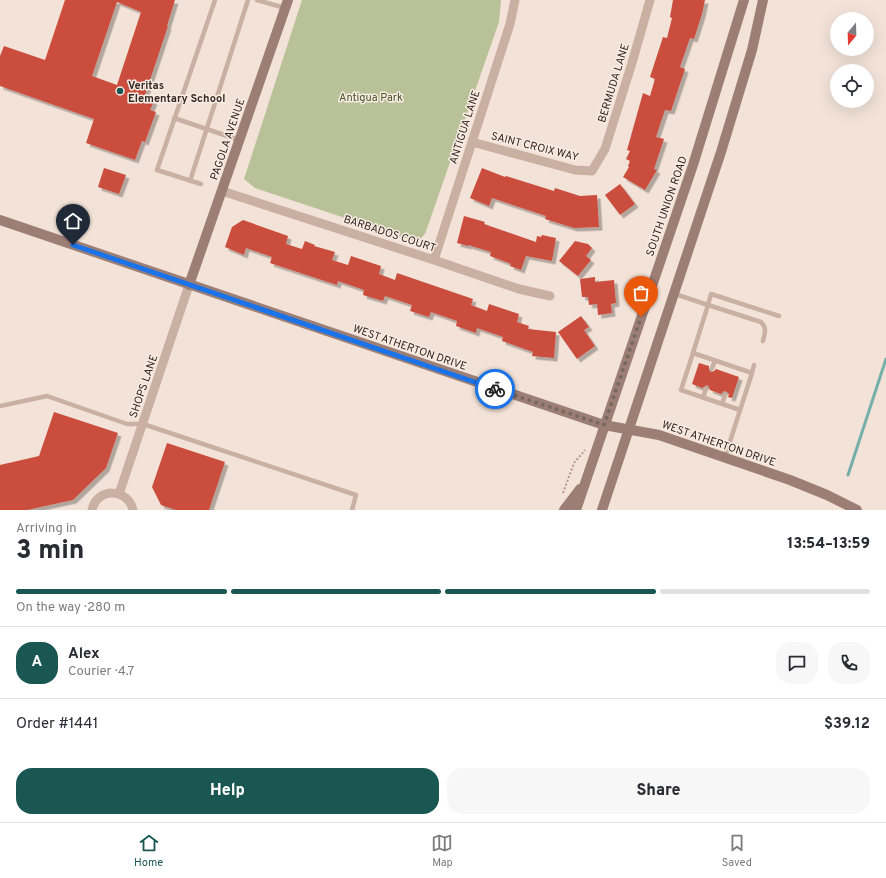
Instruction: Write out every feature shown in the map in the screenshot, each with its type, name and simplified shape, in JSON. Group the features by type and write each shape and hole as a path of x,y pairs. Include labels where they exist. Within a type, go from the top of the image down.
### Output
{"street":[{"name":"ANTIGUA LANE","path":"434,260 510,24 515,0"},
{"name":"BERMUDA LANE","path":"592,171 605,149 650,0"},
{"name":"SOUTH UNION ROAD","path":"576,510 693,165 744,0"},
{"path":"602,510 675,294 737,101 752,50 763,0"},
{"name":"PAGOLA AVENUE","path":"189,285 286,4"},
{"name":"SAINT CROIX WAY","path":"472,142 575,170 592,171"},
{"name":"BARBADOS COURT","path":"222,191 519,289 550,296"},
{"name":"WEST ATHERTON DRIVE","path":"0,220 604,425 658,435 725,457 827,495 857,510"},
{"name":"SHOPS LANE","path":"119,494 189,285"},
{"path":"564,510 586,481"},
{"path":"92,510 99,497 111,492 119,494 128,500 133,510"}],"lane":[{"path":"201,184 157,170 215,0"},
{"path":"190,181 248,0"},
{"path":"257,0 286,4"},
{"path":"174,118 239,140"},
{"path":"675,294 761,322 765,325 766,331 763,341"},
{"path":"740,410 681,390 711,294 779,316"},
{"path":"692,353 752,373"},
{"path":"712,368 715,361"},
{"path":"725,457 754,366"},
{"path":"732,374 734,367"},
{"path":"703,397 706,389"},
{"path":"722,404 725,395"},
{"path":"0,406 47,396 127,424 143,424 356,495 352,510"}],"path":[{"path":"559,499 574,463 587,447"}],"green space":[{"name":"Antigua Park","path":"302,0 501,0 499,22 425,234 417,242 255,188 244,179"}],"building":[{"path":"65,0 175,0 144,98 154,101 150,110 156,112 145,142 142,141 135,160 86,143 94,119 0,86 0,56 4,46 45,60","holes":["117,2 141,12 117,85 92,76"]},
{"path":"673,0 705,0 694,39 690,38 680,67 685,69 671,111 665,110 656,137 664,139 654,169 657,170 645,190 623,177 629,167 630,161 626,159 630,151 627,150 643,93 650,96 655,79 650,77 663,37 667,38 672,18 670,17"},
{"path":"104,168 126,175 119,194 98,187"},
{"path":"482,168 505,177 506,176 554,191 555,188 580,196 597,195 599,227 574,228 545,219 546,216 492,198 489,206 470,198"},
{"path":"620,184 635,204 620,215 605,195"},
{"path":"464,216 485,222 484,224 536,242 537,236 541,237 542,235 556,238 552,261 526,256 521,270 510,266 511,264 490,256 491,252 457,243"},
{"path":"243,220 288,236 286,244 302,249 305,241 315,245 314,246 335,252 332,260 348,265 351,256 381,266 379,274 395,280 397,273 473,299 471,305 487,311 489,304 519,314 517,322 529,326 528,329 556,332 554,358 532,356 533,352 502,341 503,337 477,328 476,333 456,326 457,321 431,312 429,317 410,311 412,305 385,296 383,301 363,295 364,290 338,281 337,285 270,263 272,257 246,248 244,255 225,247 232,227"},
{"path":"575,241 588,244 592,248 586,256 591,260 578,276 559,261"},
{"path":"595,277 595,282 614,280 616,303 611,304 612,313 598,315 597,304 589,305 588,297 582,297 580,279"},
{"path":"581,316 589,327 584,330 595,346 577,359 558,332"},
{"path":"699,363 709,366 709,370 711,372 716,369 739,377 732,398 728,397 729,394 727,392 724,391 721,394 710,390 707,385 702,388 692,384"},
{"path":"54,412 118,433 106,468 73,500 27,510 0,510 0,465 39,456"},
{"path":"167,443 225,462 209,510 176,510 161,505 152,487"}],"waterway":[{"path":"848,475 886,359"}],"way so far":[{"path":"495,389 604,425 641,317"}],"place":[{"name":"Veritas Elementary School","path":"120,91"}],"route":[{"path":"73,245 495,389"}]}
